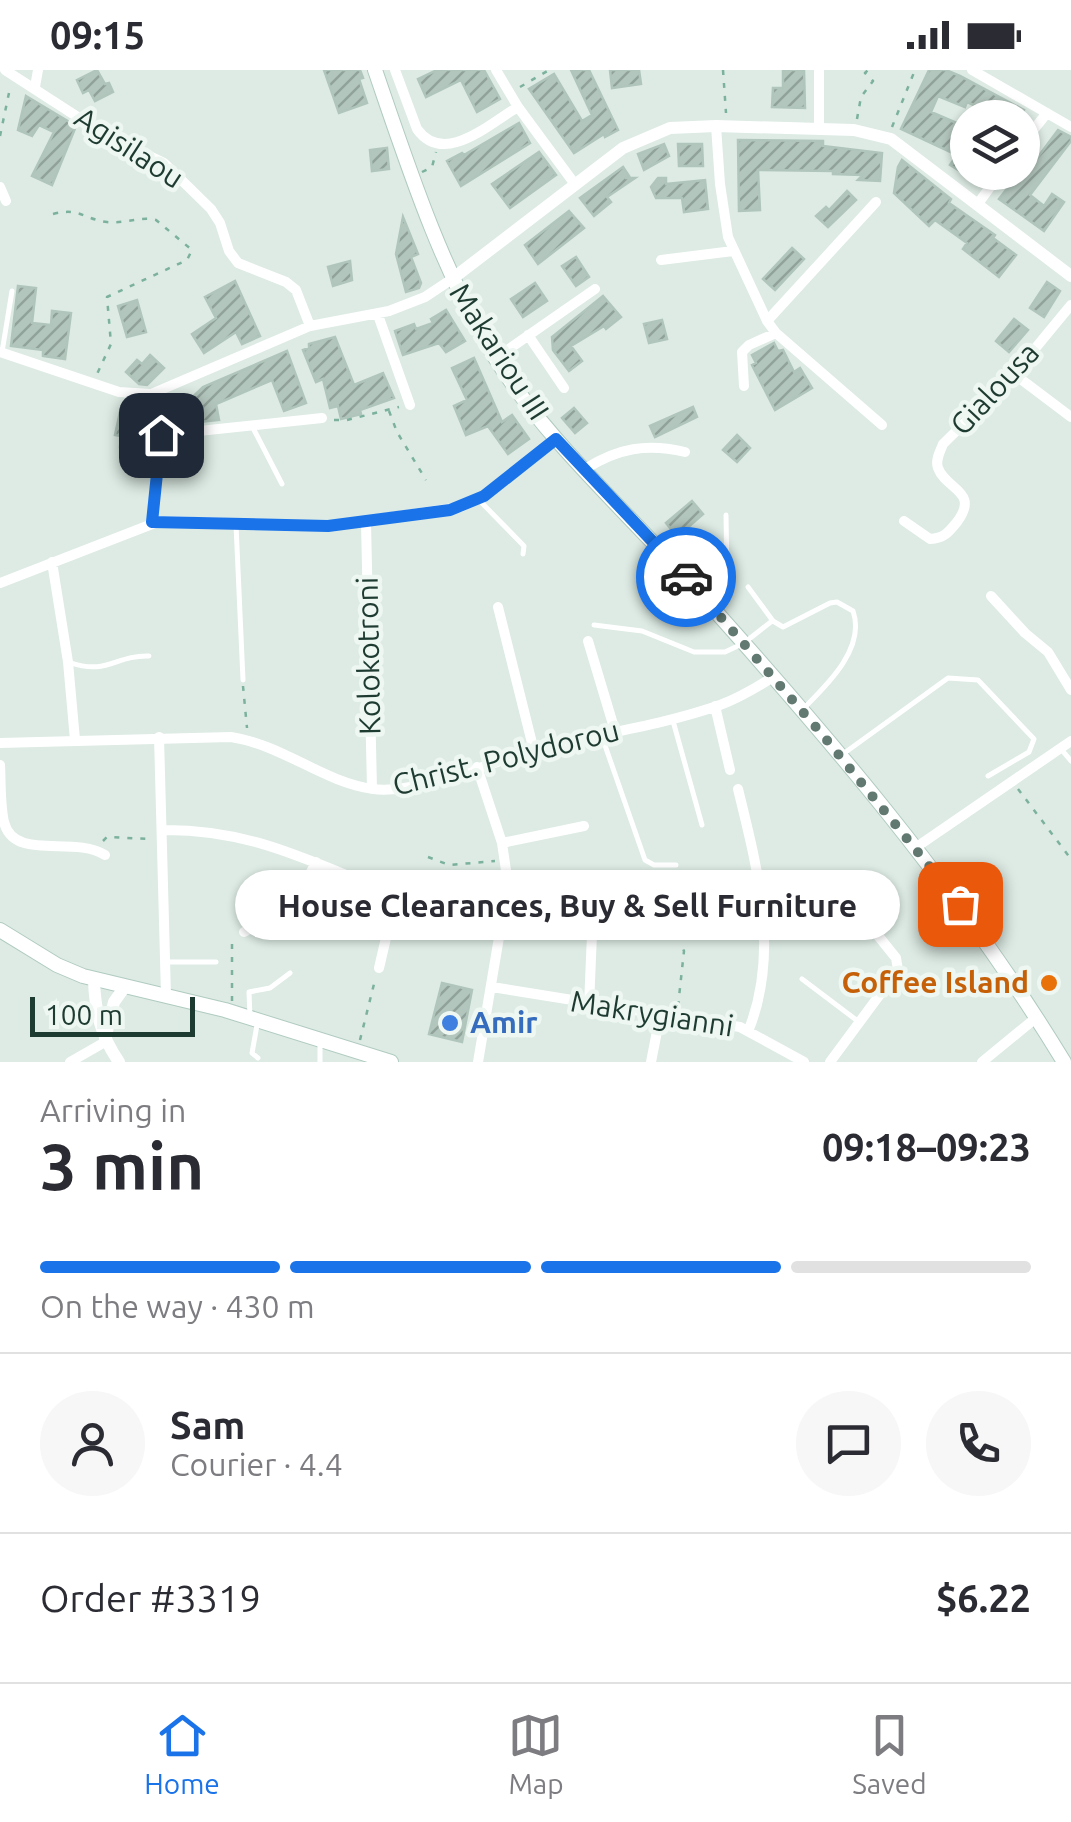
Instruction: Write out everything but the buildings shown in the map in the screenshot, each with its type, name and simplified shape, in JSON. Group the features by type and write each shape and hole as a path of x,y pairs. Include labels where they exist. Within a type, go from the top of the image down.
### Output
{"main road":[{"name":"Makariou III","path":"375,70 452,280 496,358 556,439 744,643 915,848 960,904 1064,1062"},
{"path":"0,930 56,965 94,980 232,1012 392,1062"}],"street":[{"path":"35,88 38,70"},
{"path":"394,70 417,129 423,138 438,145 455,144 518,106"},
{"path":"496,70 574,183"},
{"path":"818,70 818,129"},
{"path":"972,70 1071,127"},
{"name":"Agisilaou","path":"9,72 104,134 151,154 186,182 217,217 232,258 243,267 292,286 310,326"},
{"path":"1040,122 1047,113"},
{"path":"721,126 720,184 733,251 767,321 882,425"},
{"path":"1,352 128,394 162,392 310,326 378,315 425,297 609,156 670,128 854,130 888,138 1071,276"},
{"path":"0,187 6,201"},
{"path":"977,204 988,190"},
{"path":"767,321 876,202"},
{"path":"660,260 733,251"},
{"path":"496,358 594,289"},
{"name":"Gialousa","path":"904,521 924,537 938,538 947,534 961,516 963,495 940,472 940,452 1071,306"},
{"path":"378,315 410,405"},
{"path":"744,386 744,349 776,332"},
{"path":"528,335 564,388"},
{"path":"1014,374 1071,417"},
{"path":"152,522 162,392"},
{"path":"161,435 322,418"},
{"path":"0,583 152,522 328,526 450,510 478,499 556,439"},
{"path":"585,470 603,458 643,446 685,452"},
{"name":"Kolokotroni","path":"366,523 372,789"},
{"path":"52,562 68,662 75,740"},
{"path":"992,596 1048,652 1071,690"},
{"path":"498,607 534,750"},
{"path":"588,641 615,731"},
{"name":"Christ. Polydorou","path":"0,743 158,737 248,740 286,753 349,784 398,789 534,750 716,706 747,694 773,677"},
{"path":"716,706 730,770"},
{"path":"158,737 166,996"},
{"path":"915,848 1066,745"},
{"path":"0,765 4,818 11,836 26,845 75,844 100,852"},
{"path":"477,767 502,843 508,884 478,1062"},
{"path":"738,789 761,886 763,921 759,996 749,1030"},
{"path":"502,843 584,826"},
{"path":"162,835 208,831 243,837 396,894 502,925"},
{"path":"244,932 292,900 306,884 316,862"},
{"path":"830,1062 896,975 898,964 835,882"},
{"path":"379,968 396,894"},
{"path":"589,1005 592,934 598,921 643,921 666,927 675,934"},
{"path":"94,980 105,1042 119,1062"},
{"path":"70,1062 105,1042 114,1002 124,988"},
{"name":"Makrygianni","path":"492,988 749,1030 804,1062"},
{"path":"650,1062 660,1016"},
{"path":"982,1062 1037,1017"}],"lane":[{"path":"1,352 12,290"},
{"path":"252,426 282,484"},
{"path":"478,499 524,546 523,554"},
{"path":"708,602 728,579 726,515"},
{"path":"236,522 243,680"},
{"path":"748,587 772,621 788,626 830,603 847,606 856,617 842,665 802,710"},
{"path":"594,624 642,631 694,652 725,652 772,621"},
{"path":"68,662 100,669 136,655 149,656"},
{"path":"840,756 948,678 968,678 978,680 1034,739 1029,752 988,776"},
{"path":"672,718 702,825"},
{"path":"601,734 646,860 654,865 676,865"},
{"path":"1066,745 1071,761"},
{"path":"165,962 216,962"},
{"path":"258,1058 253,1056 252,1049 254,1019 249,992 270,988 290,972"},
{"path":"802,978 861,1023"},
{"path":"320,1040 320,1062"}],"path":[{"path":"510,92 549,70"},
{"path":"721,126 723,70"},
{"path":"854,130 861,98 873,81 865,73 868,70"},
{"path":"888,138 914,70"},
{"path":"0,136 9,72"},
{"path":"412,178 432,167 438,145"},
{"path":"52,214 71,209 109,222 149,218 192,250 187,260 107,298 111,344 92,384"},
{"path":"322,418 347,420 410,405"},
{"path":"388,410 426,480"},
{"path":"243,680 248,740"},
{"path":"1013,782 1071,859"},
{"path":"100,852 107,837 162,835"},
{"path":"428,857 449,866 506,860"},
{"path":"763,921 823,904 844,892"},
{"path":"232,1012 232,944 244,932"},
{"path":"675,934 684,952 676,1018"},
{"path":"357,1051 379,968"}],"way so far":[{"path":"686,577 821,733 960,904"}],"place":[{"name":"House Clearances, Buy & Sell Furniture","path":"960,904"},
{"name":"Coffee Island","path":"1049,983"},
{"name":"Amir","path":"450,1023"}],"route":[{"path":"161,435 152,522 328,526 461,508 484,496 556,439 686,577"}]}
